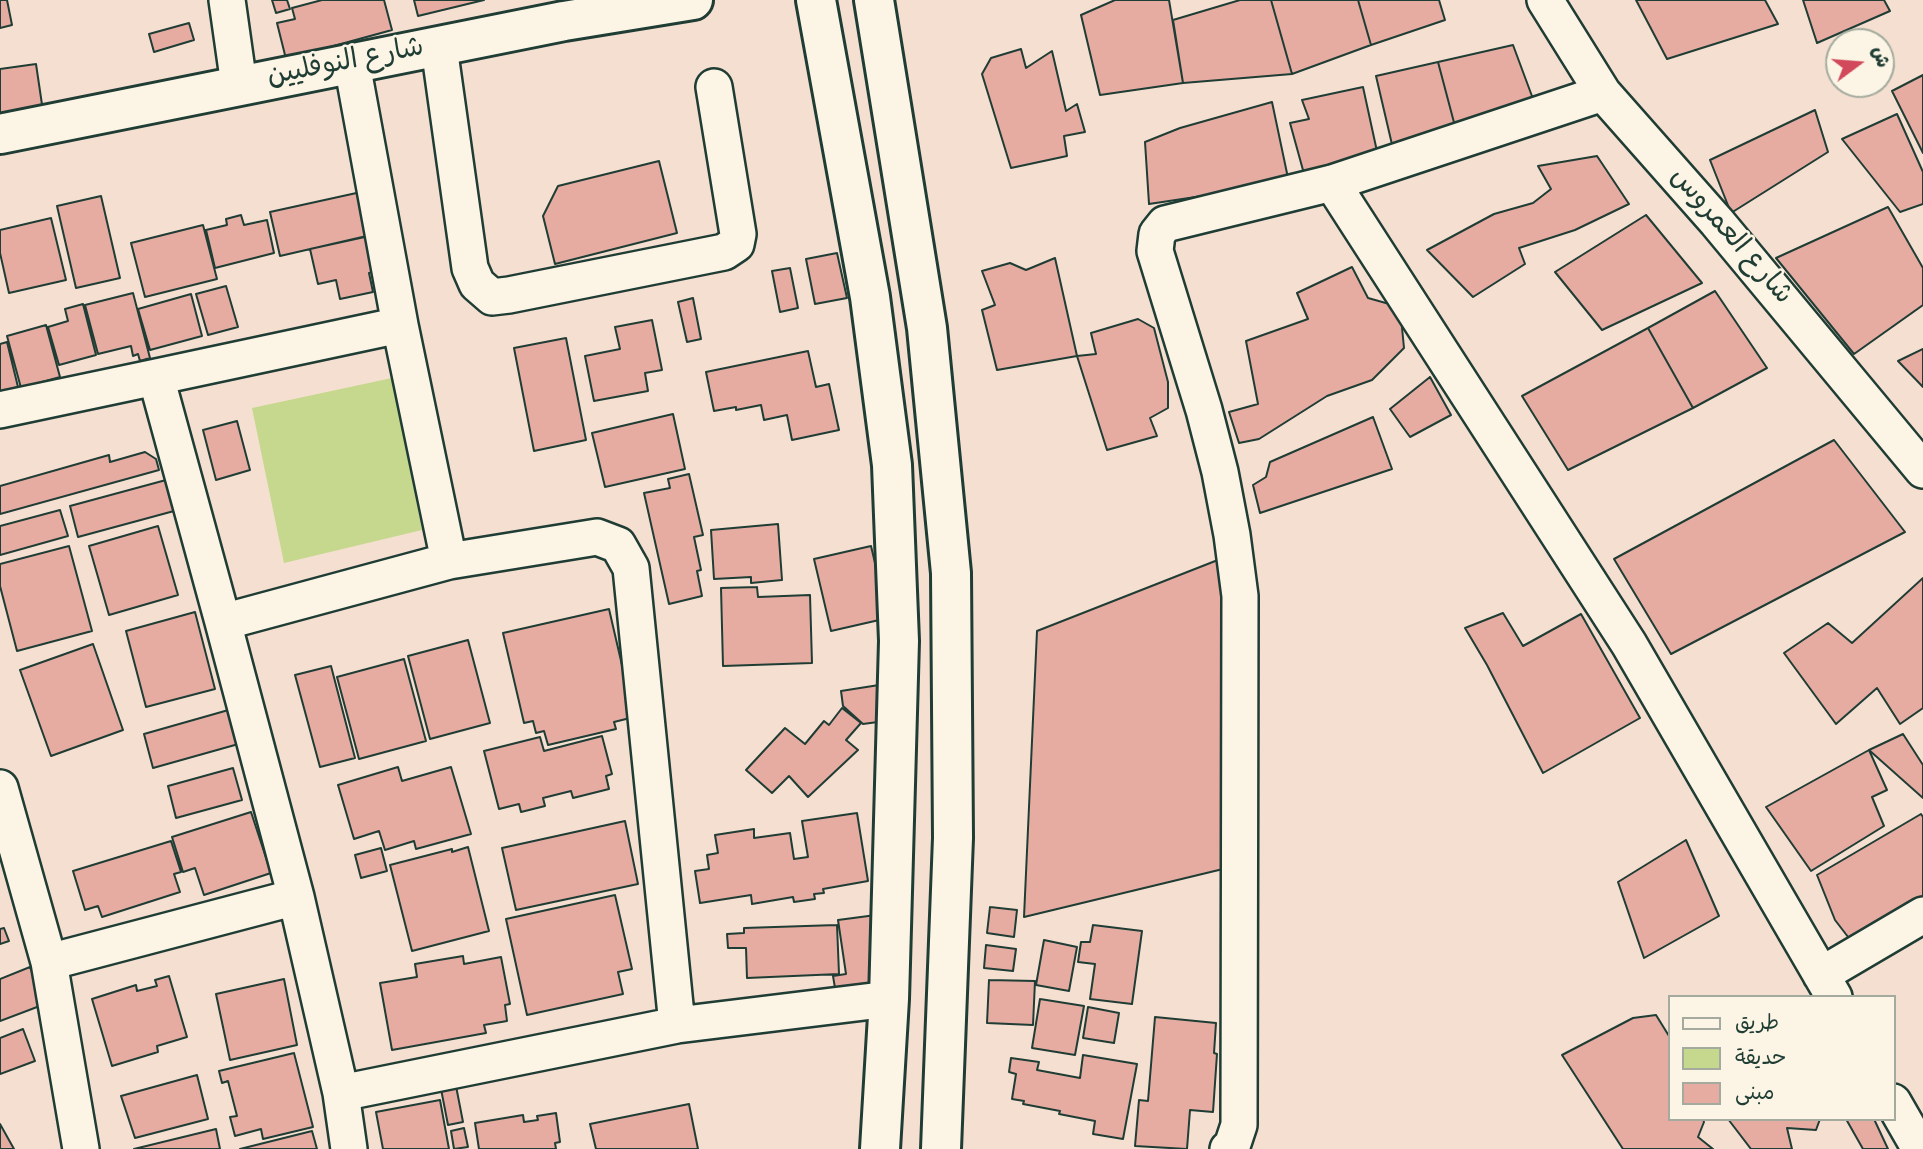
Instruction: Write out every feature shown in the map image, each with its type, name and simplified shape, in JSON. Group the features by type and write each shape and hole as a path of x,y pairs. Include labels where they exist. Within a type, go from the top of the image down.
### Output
{"main road":[{"name":"شارع النوفليين","path":"0,134 439,47 561,11 693,0"},
{"path":"816,0 870,297 892,465 899,641 889,999 880,1149"},
{"path":"874,0 927,328 951,573 953,838 941,1149"}],"street":[{"path":"227,0 239,85"},
{"name":"شارع العمروس","path":"1545,0 1603,93 1717,222 1923,470"},
{"path":"439,47 470,268 477,285 492,297 724,252 736,244 738,234 714,87"},
{"path":"352,64 400,325 449,561"},
{"path":"1228,1149 1232,1146 1239,1125 1240,596 1220,472 1204,410 1155,251 1157,234 1165,224 1332,183 1603,93"},
{"path":"1332,183 1629,644 1827,986 1923,915"},
{"path":"0,410 400,325"},
{"path":"156,377 296,897 341,1093 349,1149"},
{"path":"223,622 449,561 597,537 618,545 631,568 677,1025"},
{"path":"0,788 50,962 81,1149"},
{"path":"50,962 296,897"},
{"path":"341,1093 677,1025 889,999"},
{"path":"1895,1105 1920,1149"}],"green space":[{"path":"392,378 422,530 284,563 252,408"}],"building":[{"path":"0,0 7,0 12,25 0,28"},
{"path":"272,0 287,0 290,9 276,13"},
{"path":"322,0 384,0 392,30 286,59 277,23 295,19 292,8"},
{"path":"414,0 484,0 418,16"},
{"path":"1115,0 1169,0 1183,83 1100,95 1081,15"},
{"path":"1240,0 1271,0 1292,74 1183,83 1173,20"},
{"path":"1271,0 1358,0 1371,45 1292,74"},
{"path":"1358,0 1439,0 1445,20 1371,45"},
{"path":"1636,0 1765,0 1778,24 1667,59"},
{"path":"1803,0 1884,0 1890,11 1851,28 1825,28 1825,39 1817,43"},
{"path":"189,23 194,40 154,52 149,34"},
{"path":"1513,45 1539,115 1456,130 1438,62"},
{"path":"1021,49 1026,68 1052,51 1066,111 1077,104 1085,132 1064,136 1067,156 1011,168 982,74 991,58"},
{"path":"1438,62 1456,130 1394,153 1376,76"},
{"path":"36,64 44,118 0,125 0,69"},
{"path":"1923,75 1923,153 1895,97 1895,89"},
{"path":"1363,87 1378,156 1306,181 1290,123 1309,119 1302,100"},
{"path":"1272,102 1288,178 1209,195 1149,204 1145,142 1180,128"},
{"path":"1815,110 1828,152 1731,213 1710,160"},
{"path":"1897,114 1923,172 1923,204 1900,212 1842,139"},
{"path":"1597,156 1629,204 1575,230 1519,248 1525,264 1473,297 1427,250 1494,214 1533,203 1551,189 1538,166"},
{"path":"659,161 677,233 555,264 543,216 558,186"},
{"path":"361,192 371,235 280,256 270,212"},
{"path":"101,196 120,278 76,288 57,206"},
{"path":"1888,207 1923,268 1923,305 1854,354 1776,258"},
{"path":"241,215 244,225 267,220 274,253 215,268 206,230 227,225 226,219"},
{"path":"1646,215 1702,283 1602,330 1555,272"},
{"path":"51,218 66,280 9,293 0,253 0,230"},
{"path":"203,225 217,279 145,297 131,243"},
{"path":"374,235 382,270 369,273 373,292 340,299 336,280 318,284 310,249"},
{"path":"837,253 847,298 815,304 806,259"},
{"path":"1055,258 1077,356 997,370 982,310 995,305 982,271 1010,263 1026,270"},
{"path":"1352,267 1368,298 1400,307 1404,348 1372,380 1327,396 1259,439 1239,443 1229,412 1258,404 1246,341 1308,319 1297,293"},
{"path":"790,268 798,308 780,312 772,271"},
{"path":"226,286 238,327 208,335 196,294"},
{"path":"1715,291 1767,368 1693,408 1648,328"},
{"path":"133,293 150,358 140,361 138,354 133,356 131,346 98,354 85,305"},
{"path":"191,294 202,336 150,350 138,309"},
{"path":"693,298 701,339 687,342 678,302"},
{"path":"83,304 96,355 59,365 48,327 68,321 65,309"},
{"path":"1138,319 1154,328 1168,382 1168,408 1150,418 1157,436 1107,450 1077,356 1096,354 1091,333"},
{"path":"652,320 662,370 645,373 648,391 594,401 585,356 620,349 615,327"},
{"path":"46,325 60,377 21,388 7,336"},
{"path":"1648,328 1693,408 1568,470 1522,396"},
{"path":"566,338 586,440 534,451 514,348"},
{"path":"7,342 18,387 0,392 0,344"},
{"path":"1923,349 1923,387 1898,361"},
{"path":"808,351 816,387 829,384 839,430 792,440 787,415 764,420 761,405 714,411 706,372"},
{"path":"1430,377 1451,415 1410,437 1390,409"},
{"path":"673,414 685,469 605,487 592,433"},
{"path":"1373,417 1392,469 1260,513 1253,485 1266,477 1270,462"},
{"path":"237,421 250,470 216,480 203,430"},
{"path":"1834,440 1905,532 1671,654 1614,559"},
{"path":"145,452 156,459 159,470 0,514 0,486 109,455 110,462"},
{"path":"689,474 703,535 694,537 701,570 697,571 702,596 669,604 644,493 670,488 668,479"},
{"path":"166,480 174,511 78,537 70,506"},
{"path":"60,510 68,536 0,555 0,526"},
{"path":"778,524 782,580 751,583 751,577 714,579 711,530"},
{"path":"158,526 178,595 109,615 89,546"},
{"path":"69,546 92,631 17,651 0,586 0,564"},
{"path":"871,546 888,618 831,631 814,559"},
{"path":"1228,556 1223,869 1024,917 1037,631"},
{"path":"1923,578 1923,708 1900,724 1877,688 1836,724 1784,653 1828,623 1852,643"},
{"path":"757,587 758,597 810,595 812,663 723,666 721,588"},
{"path":"609,609 634,717 614,722 616,729 548,745 544,731 536,733 533,721 524,723 503,633"},
{"path":"195,612 215,689 146,707 126,631"},
{"path":"1503,613 1523,646 1581,614 1640,718 1543,773 1465,628"},
{"path":"468,640 490,723 430,739 408,656"},
{"path":"93,644 123,730 51,756 20,670"},
{"path":"404,659 426,741 359,759 337,677"},
{"path":"331,666 355,758 320,767 295,675"},
{"path":"879,685 885,721 863,724 843,706 841,691"},
{"path":"842,708 861,723 846,740 858,750 808,797 789,776 772,793 746,770 785,728 805,744 824,721 829,725"},
{"path":"232,709 242,743 153,768 144,734"},
{"path":"1903,734 1923,765 1923,798 1869,750"},
{"path":"602,736 612,774 606,776 609,789 573,798 571,791 543,798 545,806 521,812 519,804 499,809 484,751 540,737 544,751"},
{"path":"1869,750 1887,790 1872,797 1884,826 1811,871 1766,807"},
{"path":"398,767 402,781 451,767 471,834 416,849 414,841 385,850 379,831 354,839 338,785"},
{"path":"233,768 242,800 176,818 168,786"},
{"path":"251,812 271,873 204,895 195,868 183,872 172,837"},
{"path":"857,813 868,881 823,889 824,893 814,894 815,899 794,902 793,897 752,904 751,895 700,903 695,871 709,869 707,855 718,853 715,835 754,829 754,838 790,833 794,859 808,857 802,821"},
{"path":"1921,814 1923,906 1855,946 1835,920 1817,875"},
{"path":"625,821 638,884 516,910 502,848"},
{"path":"1686,840 1719,916 1644,958 1618,882"},
{"path":"171,841 181,872 174,874 180,892 102,917 98,906 85,910 73,871"},
{"path":"468,847 489,931 412,951 390,865"},
{"path":"381,848 387,871 361,878 355,855"},
{"path":"615,895 632,969 618,972 623,994 527,1015 506,919"},
{"path":"990,907 1017,910 1014,937 987,933"},
{"path":"876,915 886,994 837,1000 833,976 846,974 838,920"},
{"path":"837,925 839,974 747,978 746,948 728,948 727,934 744,933 744,928"},
{"path":"1093,925 1142,931 1132,1004 1090,999 1095,964 1078,962 1081,942 1090,942"},
{"path":"4,928 9,941 0,944 0,929"},
{"path":"1044,940 1077,947 1069,991 1036,985"},
{"path":"986,945 1016,949 1013,971 984,968"},
{"path":"463,956 464,964 501,957 510,1004 505,1005 507,1021 484,1025 486,1033 392,1050 380,983 417,977 415,964"},
{"path":"30,967 45,1004 0,1021 0,979"},
{"path":"169,976 187,1037 157,1046 158,1052 112,1066 92,999 136,985 137,991 157,986 155,980"},
{"path":"284,979 297,1045 230,1060 216,994"},
{"path":"989,980 1035,981 1033,1025 987,1023"},
{"path":"1040,999 1084,1006 1075,1055 1032,1048"},
{"path":"1088,1007 1119,1013 1114,1043 1083,1038"},
{"path":"1656,1015 1668,1034 1668,1121 1704,1121 1698,1137 1713,1149 1623,1149 1562,1055 1633,1018"},
{"path":"1155,1017 1216,1023 1213,1112 1190,1110 1187,1149 1135,1146 1139,1100 1148,1101"},
{"path":"23,1029 35,1061 0,1074 0,1038"},
{"path":"294,1053 313,1127 263,1139 261,1129 235,1136 230,1117 237,1116 228,1081 222,1083 219,1071"},
{"path":"1083,1055 1137,1064 1123,1139 1093,1134 1095,1121 1059,1114 1060,1111 1023,1104 1024,1101 1012,1099 1016,1074 1009,1072 1011,1058 1039,1062 1037,1070 1080,1078"},
{"path":"197,1075 208,1119 135,1138 121,1096"},
{"path":"456,1086 463,1122 448,1125 441,1089"},
{"path":"440,1100 449,1149 383,1149 376,1112"},
{"path":"689,1104 698,1149 596,1149 590,1124"},
{"path":"556,1113 560,1142 555,1143 556,1149 479,1149 475,1123 523,1115 524,1122 538,1120 537,1116"},
{"path":"1730,1121 1819,1121 1816,1130 1787,1128 1792,1149 1751,1149"},
{"path":"1847,1121 1875,1121 1888,1149 1863,1149"},
{"path":"0,1124 14,1149 0,1149"},
{"path":"464,1128 468,1147 454,1149 451,1131"},
{"path":"216,1129 220,1149 134,1149"},
{"path":"312,1131 317,1149 240,1149"}]}
